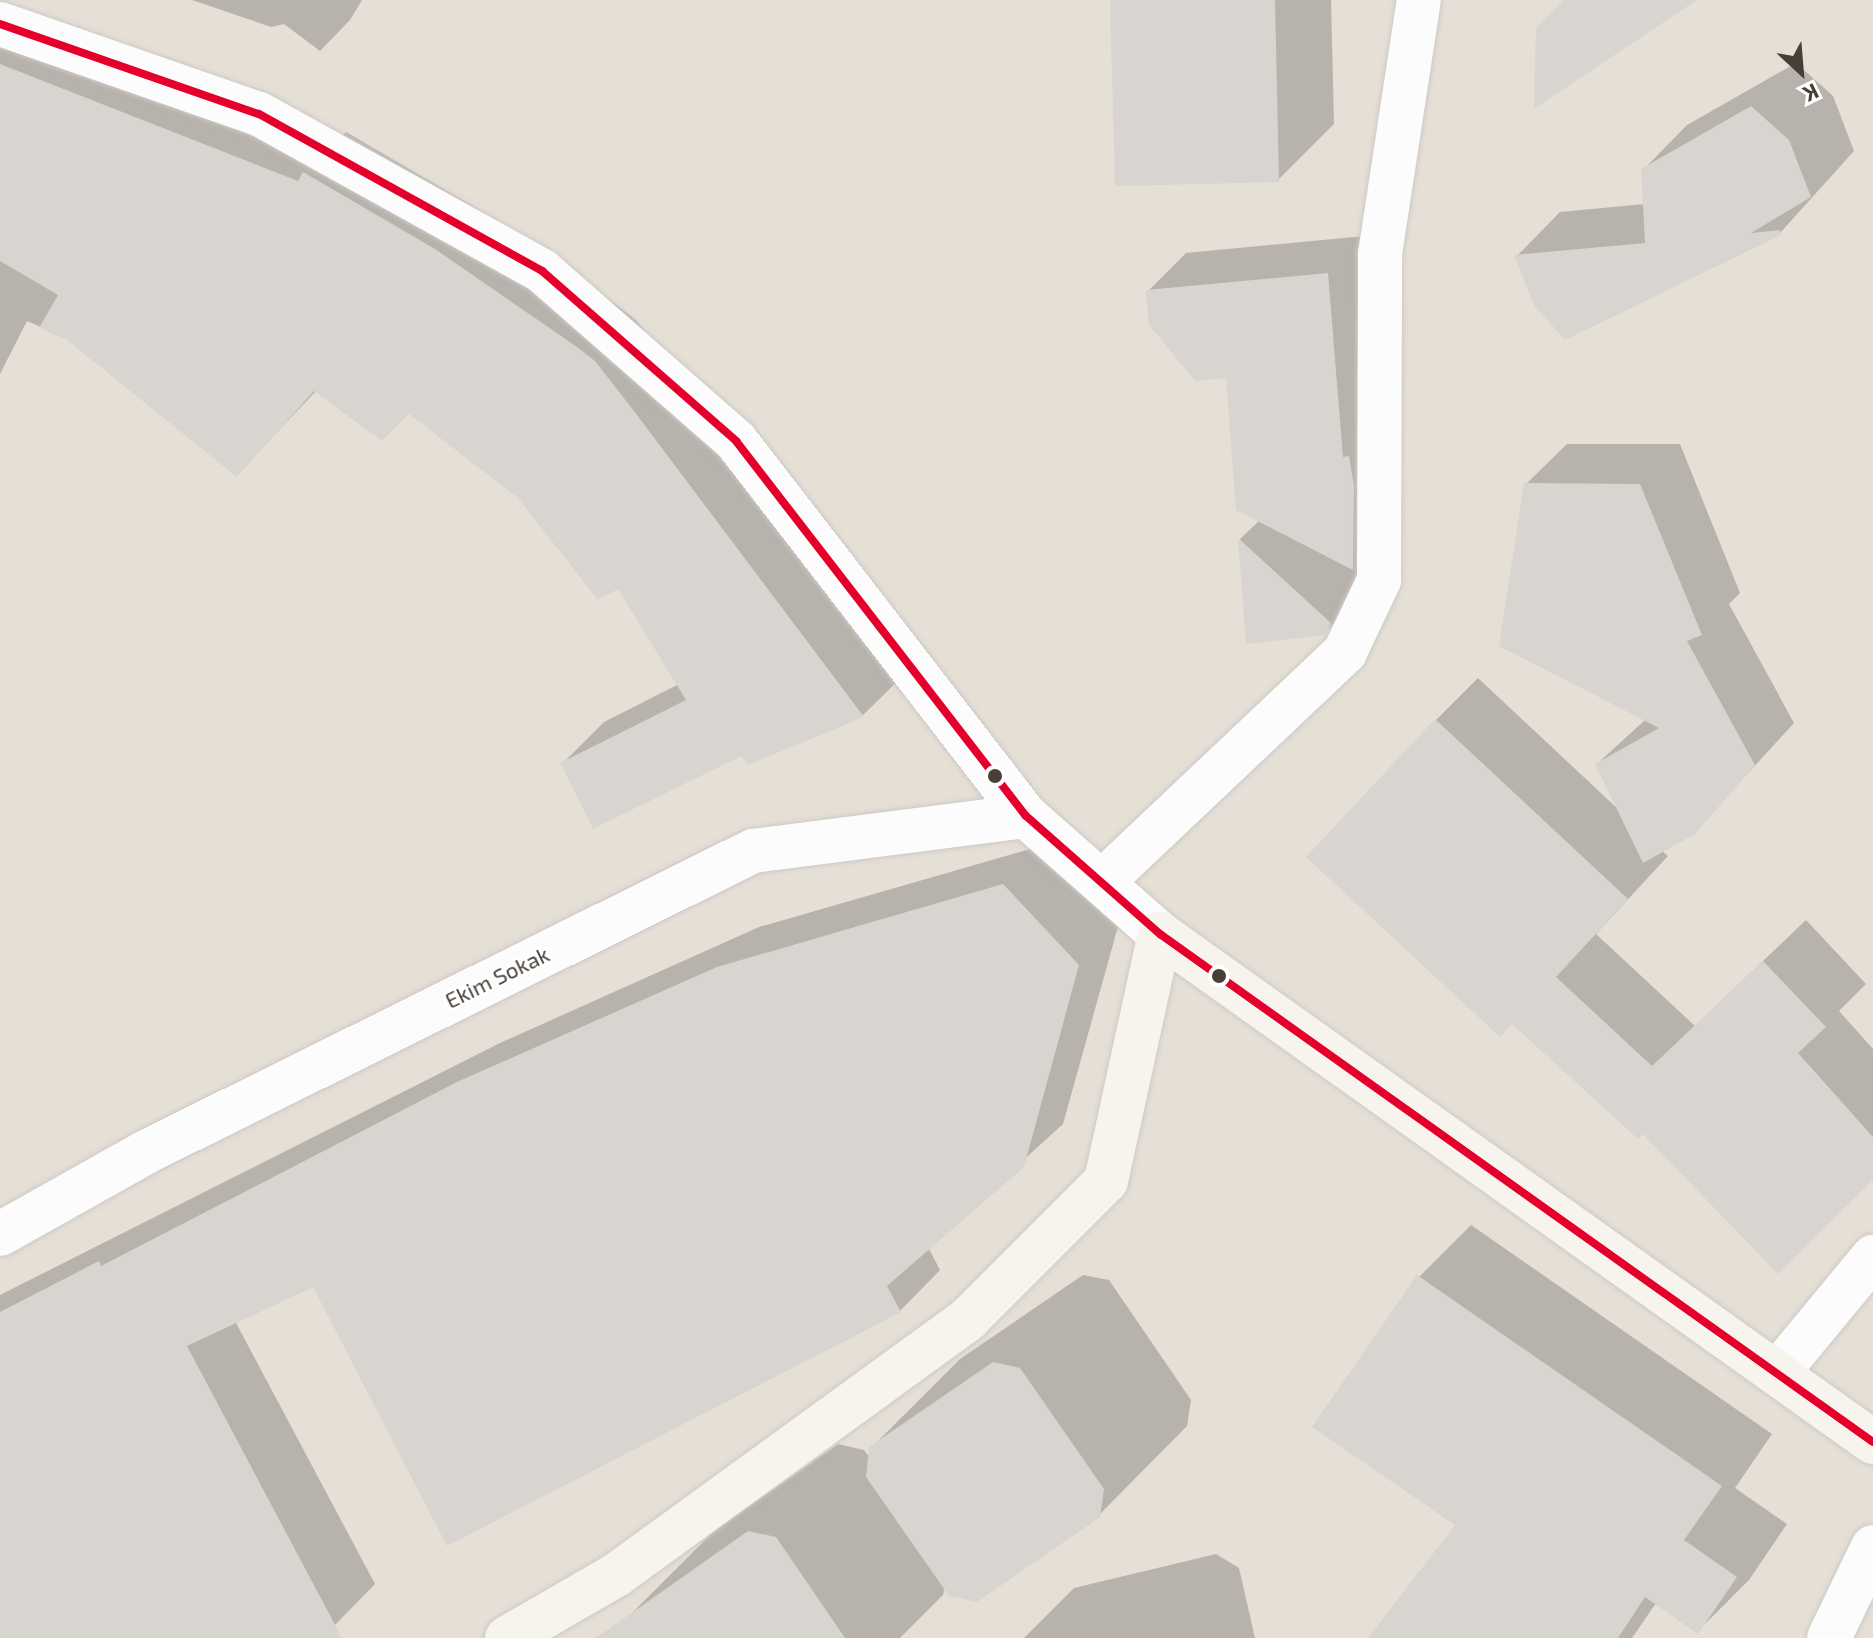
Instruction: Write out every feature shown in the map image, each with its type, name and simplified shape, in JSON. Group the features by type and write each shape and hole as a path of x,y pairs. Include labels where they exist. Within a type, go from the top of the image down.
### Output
{"main road":[{"path":"507,1638 616,1575 968,1319 1106,1181 1160,934 1873,1442"}],"street":[{"path":"1102,882 1345,652 1379,580 1380,254 1423,2"},
{"path":"0,24 259,114 542,271 736,441 1026,816 1160,934"},
{"name":"Ekim Sokak","path":"0,1234 146,1152 753,851 1026,816"},
{"path":"1777,1373 1873,1257"},
{"path":"1829,1638 1873,1547"}],"shaded area":[{"path":"0,0 1873,0 1873,1638 0,1638"}],"building":[{"path":"1110,0 1275,0 1279,182 1115,186"},
{"path":"1564,0 1697,0 1534,109 1536,28"},
{"path":"0,64 298,181 303,172 435,249 577,347 595,361 634,411 864,717 748,765 741,756 593,829 560,763 686,700 618,589 598,600 518,498 409,414 382,441 314,391 237,477 67,340 39,328 58,295 0,261"},
{"path":"1751,106 1789,140 1811,197 1751,233 1780,230 1781,235 1565,340 1534,305 1514,255 1645,243 1641,169"},
{"path":"1328,273 1343,457 1349,456 1354,486 1353,570 1236,510 1226,378 1195,381 1149,325 1146,290"},
{"path":"1524,483 1640,484 1702,635 1687,641 1755,765 1695,834 1643,863 1595,764 1659,728 1499,646"},
{"path":"1238,538 1331,623 1325,635 1246,644"},
{"path":"1435,719 1628,899 1556,977 1652,1066 1763,961 1826,1027 1798,1053 1873,1137 1873,1180 1778,1274 1643,1134 1638,1139 1512,1024 1500,1037 1306,857"},
{"path":"1003,884 1079,965 1024,1167 887,1286 901,1312 447,1546 313,1287 187,1346 342,1638 0,1638 0,1312 99,1261 101,1266 457,1082 717,967"},
{"path":"1417,1275 1722,1486 1684,1540 1737,1577 1698,1634 1645,1597 1618,1638 1368,1638 1455,1525 1312,1427"},
{"path":"993,1362 1020,1368 1104,1489 1100,1517 977,1602 949,1596 866,1477 869,1447"},
{"path":"748,1531 776,1537 845,1638 596,1638"}],"transit line":[{"path":"0,24 259,114 542,271 736,441 1026,816 1160,934 1873,1442"}]}
